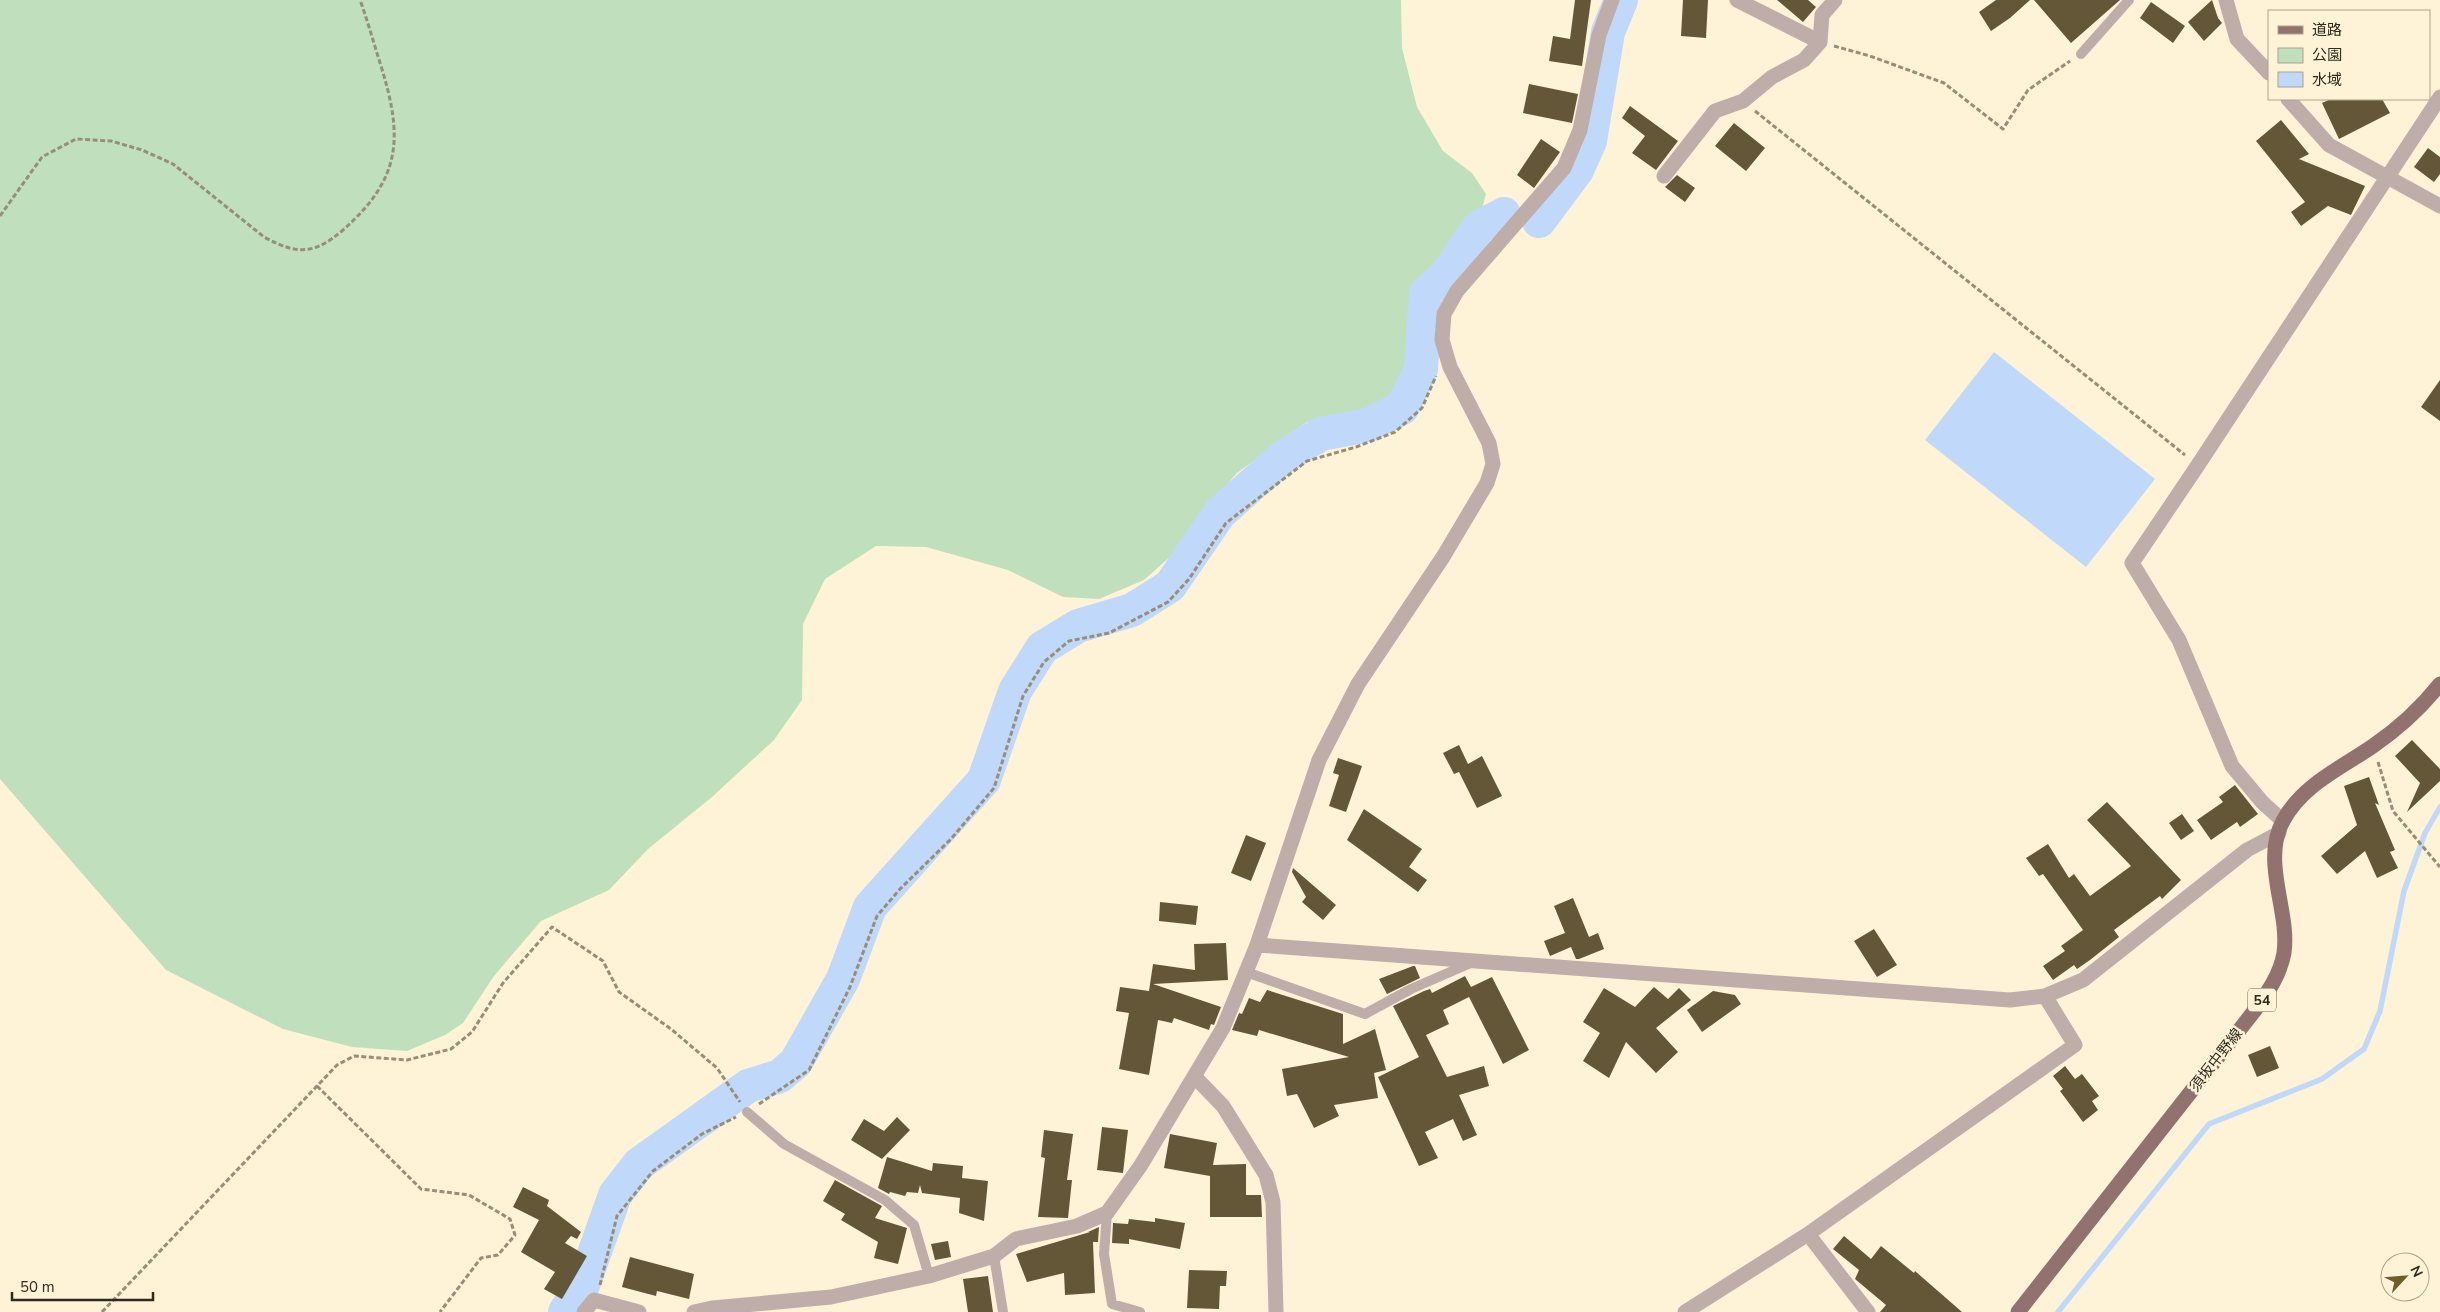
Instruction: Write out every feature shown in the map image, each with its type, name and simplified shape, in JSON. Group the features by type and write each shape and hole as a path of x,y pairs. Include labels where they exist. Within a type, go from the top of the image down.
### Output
{"main road":[{"path":"2281,827 2300,798 2318,782 2373,746 2415,711 2440,684"},
{"name":"須坂中野線","path":"2018,1312 2255,1010 2277,977 2284,954 2285,938 2276,866 2281,827"}],"street":[{"path":"694,1312 712,1308 831,1305 994,1256 1016,1239 1078,1226 1106,1213 1141,1165 1223,1028 1257,945 1319,760 1358,684 1443,557 1487,483 1493,464 1489,443 1450,367 1442,340 1444,314 1457,291 1564,168 1580,130 1599,34 1612,0"},
{"path":"1736,0 1820,42"},
{"path":"1664,176 1715,111 1743,101 1772,78 1804,60 1820,42 1822,14 1835,0"},
{"path":"2226,0 2237,39 2268,72"},
{"path":"1257,945 2010,1000 2045,996 2083,980 2247,850 2281,827 2232,766 2179,640 2132,563 2198,466 2440,97"},
{"path":"2289,100 2329,145 2440,206"},
{"path":"1685,1312 1808,1234 2075,1045 2045,996"},
{"path":"1195,1077 1223,1106 1266,1175 1274,1202 1276,1312"},
{"path":"1808,1234 1868,1312"},
{"path":"584,1312 594,1300 639,1312"}],"lane":[{"path":"2081,54 2129,0"},
{"path":"1246,972 1365,1014 1412,989 1476,961"},
{"path":"747,1112 784,1144 885,1200 914,1225 929,1276"},
{"path":"1106,1213 1104,1254 1112,1304 1140,1312"},
{"path":"994,1256 1003,1312"}],"path":[{"path":"0,216 42,157 76,138 111,141 142,150 173,164 264,237 275,243 304,251 328,242 354,220 378,190 389,170 395,144 392,100 360,0"},
{"path":"1820,42 1870,56 1944,83 2003,129 2028,90 2081,54"},
{"path":"1743,101 2198,466"},
{"path":"594,1300 604,1273 617,1216 653,1171 702,1134 747,1112 809,1070 850,987 877,916 900,889 951,839 994,788 1023,696 1044,662 1069,641 1110,633 1168,602 1189,579 1226,523 1307,461 1356,447 1395,432 1422,408 1433,378 1450,367"},
{"path":"2373,746 2393,811 2440,867"},
{"path":"102,1312 337,1065 354,1056 407,1060 451,1049 472,1032 503,982 552,927 603,961 619,992 671,1029 717,1068 730,1088"},
{"path":"317,1086 422,1189 469,1195 510,1220 515,1235 498,1255 481,1258 440,1312"}],"green space":[{"path":"0,0 1401,0 1402,48 1417,107 1443,151 1472,173 1486,194 1480,216 1453,245 1439,265 1418,285 1407,366 1396,399 1365,413 1307,422 1237,473 1196,520 1172,555 1144,580 1099,599 1063,597 1008,570 926,547 876,546 825,579 803,624 802,700 774,740 712,797 648,849 609,890 541,921 494,976 463,1023 445,1035 407,1051 352,1047 283,1029 166,970 0,779"}],"water":[{"path":"1994,352 2155,479 2086,567 1925,440"}],"building":[{"path":"1575,0 1591,0 1582,66 1549,61 1553,36 1570,39"},
{"path":"1683,0 1708,0 1706,38 1681,36"},
{"path":"1777,0 1808,0 1816,7 1803,22"},
{"path":"1996,0 2030,0 2010,18 1991,31 1979,12"},
{"path":"2034,0 2120,0 2071,43"},
{"path":"2212,0 2218,18 2222,23 2204,41 2188,22"},
{"path":"2151,2 2185,26 2173,43 2140,18"},
{"path":"1529,84 1578,94 1572,123 1523,113"},
{"path":"2329,100 2383,100 2390,113 2339,139 2322,103"},
{"path":"1630,106 1678,141 1656,170 1632,153 1645,136 1622,118"},
{"path":"2281,120 2309,154 2299,159 2365,186 2351,215 2328,206 2301,226 2291,212 2305,202 2256,141"},
{"path":"1734,123 1765,148 1746,171 1715,146"},
{"path":"1541,139 1560,152 1534,188 1517,175"},
{"path":"2428,148 2440,157 2440,174 2434,182 2414,167"},
{"path":"1677,175 1695,188 1685,202 1665,187"},
{"path":"2440,380 2440,421 2421,407"},
{"path":"2412,740 2440,769 2440,781 2407,812 2420,783 2395,756"},
{"path":"1459,745 1468,764 1482,756 1502,796 1477,808 1459,772 1454,774 1443,753"},
{"path":"1338,758 1362,766 1346,812 1329,806 1339,775 1333,773"},
{"path":"2369,777 2379,805 2375,803 2395,850 2390,852 2398,868 2377,878 2365,851 2337,874 2321,856 2357,825 2344,786"},
{"path":"2235,785 2258,814 2240,827 2237,822 2211,840 2197,820 2223,802 2219,797"},
{"path":"2107,802 2181,880 2162,899 2160,896 2114,930 2119,937 2090,960 2077,969 2074,965 2053,980 2043,966 2065,951 2061,946 2083,930 2043,874 2039,876 2026,858 2048,844 2069,878 2074,874 2090,896 2131,866 2087,820"},
{"path":"1364,809 1422,849 1409,867 1427,880 1418,892 1347,840"},
{"path":"2182,814 2194,831 2181,840 2169,823"},
{"path":"1246,835 1266,843 1251,881 1231,873"},
{"path":"1293,868 1336,905 1323,920 1302,902 1306,897 1292,872"},
{"path":"1573,898 1589,937 1598,933 1604,949 1579,959 1576,959 1571,947 1550,956 1544,941 1565,933 1554,906"},
{"path":"1160,902 1198,906 1196,925 1159,921"},
{"path":"1874,929 1897,965 1877,977 1854,941"},
{"path":"1226,943 1228,980 1153,984 1221,1007 1214,1025 1211,1024 1209,1030 1174,1018 1172,1023 1158,1020 1149,1075 1119,1069 1129,1013 1116,1011 1120,987 1149,991 1153,964 1195,970 1194,944"},
{"path":"1415,966 1420,978 1387,994 1379,979"},
{"path":"1465,976 1471,987 1492,977 1529,1050 1503,1064 1469,997 1443,1010 1449,1024 1426,1035 1447,1077 1484,1066 1489,1086 1459,1095 1477,1135 1463,1141 1453,1119 1425,1132 1438,1158 1419,1166 1378,1077 1419,1057 1393,1006 1430,989 1432,993"},
{"path":"1654,987 1668,999 1679,988 1691,1000 1656,1028 1678,1052 1656,1073 1626,1042 1609,1078 1583,1061 1600,1033 1583,1022 1604,988 1635,1007"},
{"path":"1267,990 1343,1014 1343,1044 1375,1029 1386,1070 1374,1073 1378,1098 1334,1105 1339,1116 1314,1128 1297,1094 1287,1096 1282,1069 1349,1057 1259,1030 1257,1036 1232,1030 1239,1013 1242,1014 1249,998 1260,1002"},
{"path":"1713,991 1735,995 1741,1004 1702,1032 1687,1010"},
{"path":"2270,1046 2279,1068 2257,1077 2248,1055"},
{"path":"2065,1066 2075,1079 2082,1074 2099,1096 2092,1101 2098,1110 2083,1122 2060,1091 2063,1089 2053,1076"},
{"path":"897,1117 910,1130 882,1159 851,1140 864,1119 884,1131"},
{"path":"1102,1127 1128,1130 1123,1173 1097,1170"},
{"path":"1044,1130 1073,1134 1067,1180 1072,1180 1068,1218 1038,1217 1045,1158 1041,1157"},
{"path":"1170,1134 1217,1143 1213,1165 1246,1164 1246,1195 1261,1195 1262,1217 1210,1217 1210,1176 1164,1168"},
{"path":"887,1157 932,1171 933,1163 963,1166 962,1178 988,1181 984,1221 959,1213 960,1198 922,1193 920,1185 918,1193 907,1192 905,1196 890,1192 889,1194 878,1188"},
{"path":"835,1180 882,1206 875,1218 907,1228 898,1264 874,1258 878,1242 841,1220 845,1214 823,1201"},
{"path":"523,1187 549,1200 547,1206 581,1232 577,1239 571,1236 565,1243 587,1256 562,1299 544,1289 555,1272 521,1252 539,1220 513,1207"},
{"path":"1155,1218 1185,1223 1180,1249 1129,1239 1129,1244 1112,1243 1113,1223 1128,1224 1129,1219 1155,1222"},
{"path":"1099,1227 1098,1242 1093,1242 1095,1293 1065,1295 1064,1273 1027,1282 1016,1254 1090,1232 1088,1232"},
{"path":"1844,1236 1871,1259 1881,1246 1914,1273 1915,1271 1962,1312 1880,1312 1886,1305 1855,1279 1859,1270 1833,1249"},
{"path":"948,1241 951,1257 935,1260 931,1244"},
{"path":"630,1257 694,1274 689,1299 657,1291 656,1296 622,1287"},
{"path":"1189,1270 1227,1271 1226,1286 1220,1286 1219,1309 1187,1308"},
{"path":"988,1276 993,1312 968,1312 963,1279"}],"waterway":[{"path":"1539,221 1577,170 1590,141 1608,32 1621,0"},
{"path":"565,1312 583,1285 615,1195 639,1164 748,1086 780,1076 796,1062 843,979 870,907 984,780 1015,691 1042,648 1078,626 1132,610 1170,586 1220,513 1282,458 1321,434 1368,425 1402,408 1421,369 1426,293 1448,273 1479,227 1504,214"},
{"path":"2058,1312 2209,1124 2322,1079 2364,1049 2380,1011 2404,891 2425,833 2440,807"}]}
